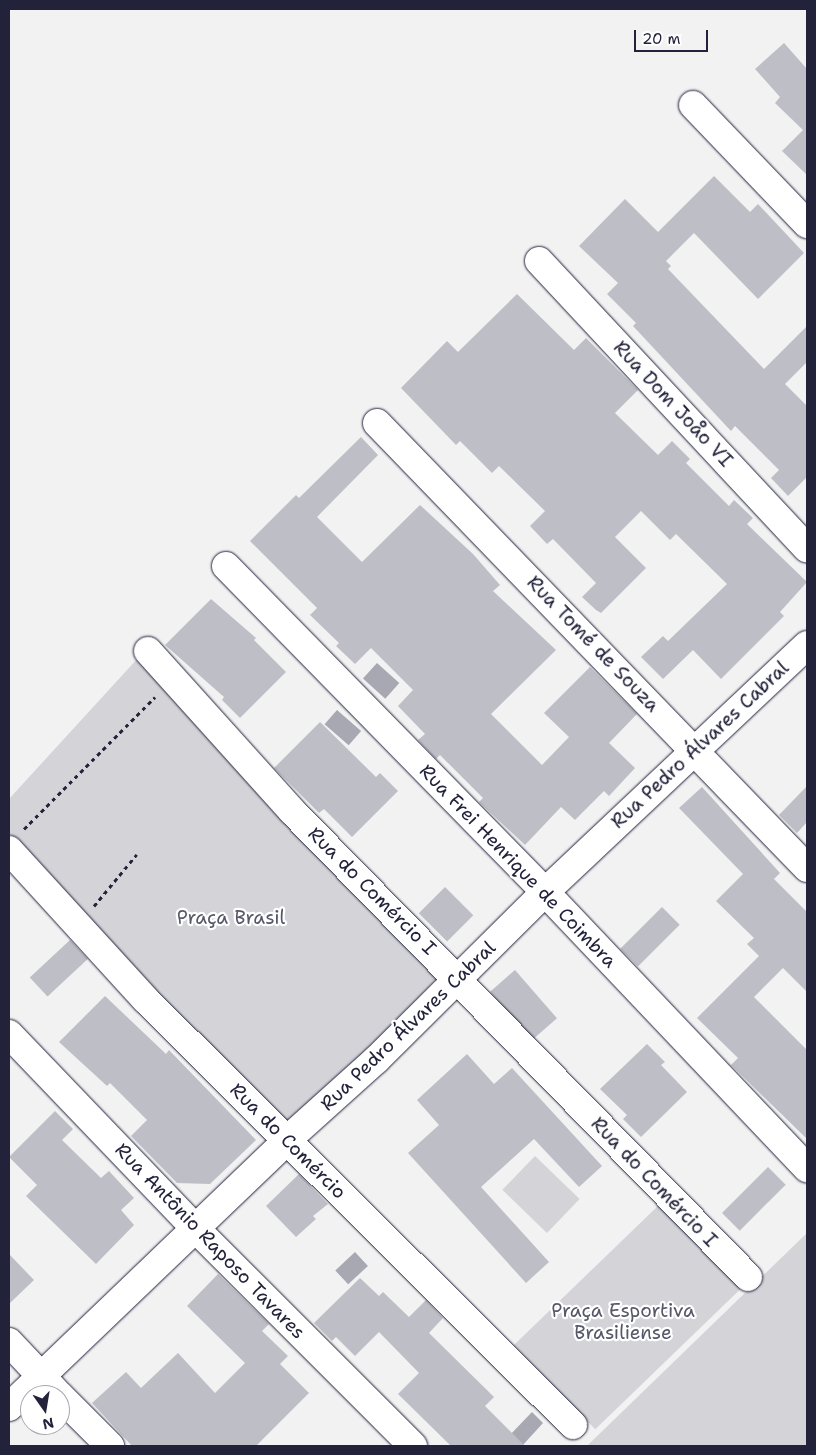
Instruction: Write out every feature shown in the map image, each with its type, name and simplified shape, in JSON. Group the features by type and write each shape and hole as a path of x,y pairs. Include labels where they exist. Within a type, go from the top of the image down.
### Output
{"street":[{"path":"693,105 807,224"},
{"name":"Rua Dom Joåo VI","path":"539,261 807,548"},
{"name":"Rua Tomé de Souza","path":"377,423 695,749 807,868"},
{"name":"Rua Frei Henrique de Coimbra","path":"226,566 545,892 807,1168"},
{"name":"Rua Pedro Álvares Cabral","path":"58,1385 196,1229 287,1140 376,1060 545,892 807,644"},
{"name":"Rua do Comércio I","path":"148,650 292,811 458,978 748,1277"},
{"name":"Rua do Comércio","path":"16,840 78,925 145,999 573,1425"},
{"name":"Rua Antônio Raposo Tavares","path":"9,1034 196,1229 413,1446"},
{"path":"9,1342 50,1385"},
{"path":"70,1405 110,1446"}],"path":[{"path":"16,840 173,679"},
{"path":"78,925 137,854"}],"green space":[{"name":"Praça Brasil","path":"138,658 442,973 354,1065 285,1130 83,917 9,833 9,799"},
{"path":"535,1156 580,1199 547,1233 502,1190"},
{"name":"Praça Esportiva Brasiliense","path":"660,1204 741,1288 595,1429 514,1345"},
{"path":"807,1233 807,1446 587,1446 591,1442"}],"shaded area":[{"path":"377,663 399,683 385,699 363,679"},
{"path":"337,710 361,731 349,745 325,724"},
{"path":"355,1252 368,1266 348,1284 335,1270"},
{"path":"532,1412 543,1423 522,1446 516,1446 507,1438"}],"building":[{"path":"784,43 807,69 807,175 782,151 803,130 775,103 780,97 755,69"},
{"path":"714,176 750,212 758,204 804,253 758,299 694,233 666,261 671,266 668,269 764,369 807,326 807,362 785,384 807,406 807,477 788,496 771,478 779,470 735,426 731,431 633,326 636,323 607,294 618,283 579,246 625,199 658,232"},
{"path":"517,294 574,350 586,338 638,390 615,413 658,455 672,441 690,459 686,463 729,506 734,500 753,518 747,524 807,582 780,612 784,616 721,679 693,650 663,679 641,657 663,636 668,641 727,584 676,534 670,540 641,511 615,537 646,568 601,613 582,597 596,583 553,539 547,544 530,526 545,511 499,466 492,473 460,441 456,445 401,388 447,341 458,352"},
{"path":"361,437 378,455 317,517 362,562 420,505 473,554 500,585 493,591 556,650 491,714 542,765 569,737 544,713 590,667 637,714 609,743 635,768 609,796 604,791 575,820 561,807 525,845 479,802 483,798 440,755 436,759 418,740 425,734 398,706 413,690 371,648 355,664 336,646 339,643 310,615 317,608 250,541 296,495 299,498"},
{"path":"211,599 256,638 254,640 286,672 240,718 222,700 224,697 165,645"},
{"path":"320,722 376,777 380,773 398,791 352,837 324,809 319,813 274,768"},
{"path":"807,786 807,822 797,833 779,815"},
{"path":"702,787 780,873 774,879 807,912 807,992 783,968 754,997 807,1050 807,1139 731,1065 738,1058 697,1018 759,956 747,944 754,938 716,901 743,874 679,808"},
{"path":"445,887 473,915 447,941 419,913"},
{"path":"662,907 680,925 638,966 620,949"},
{"path":"70,940 88,959 48,997 30,978"},
{"path":"515,970 557,1018 532,1040 490,992"},
{"path":"105,996 166,1054 169,1050 256,1140 210,1184 177,1183 131,1136 147,1120 110,1083 107,1086 59,1042"},
{"path":"647,1044 665,1062 661,1065 687,1092 641,1137 623,1119 627,1115 600,1089"},
{"path":"467,1054 494,1084 512,1068 602,1166 579,1187 534,1139 481,1187 549,1262 526,1283 408,1153 439,1125 417,1100"},
{"path":"55,1111 73,1129 62,1140 101,1178 109,1171 134,1198 121,1210 134,1225 96,1264 26,1196 37,1185 9,1157"},
{"path":"768,1167 786,1185 740,1231 722,1213"},
{"path":"299,1174 328,1204 313,1216 316,1219 296,1237 266,1206"},
{"path":"9,1254 34,1280 9,1304"},
{"path":"218,1274 269,1324 262,1331 288,1356 280,1364 309,1393 256,1446 132,1446 92,1403 126,1372 141,1388 178,1353 215,1393 245,1363 187,1306"},
{"path":"360,1278 379,1296 383,1292 409,1317 426,1300 443,1318 429,1333 494,1397 485,1406 525,1446 451,1446 398,1394 419,1373 379,1332 355,1356 336,1337 332,1341 314,1323"}]}
